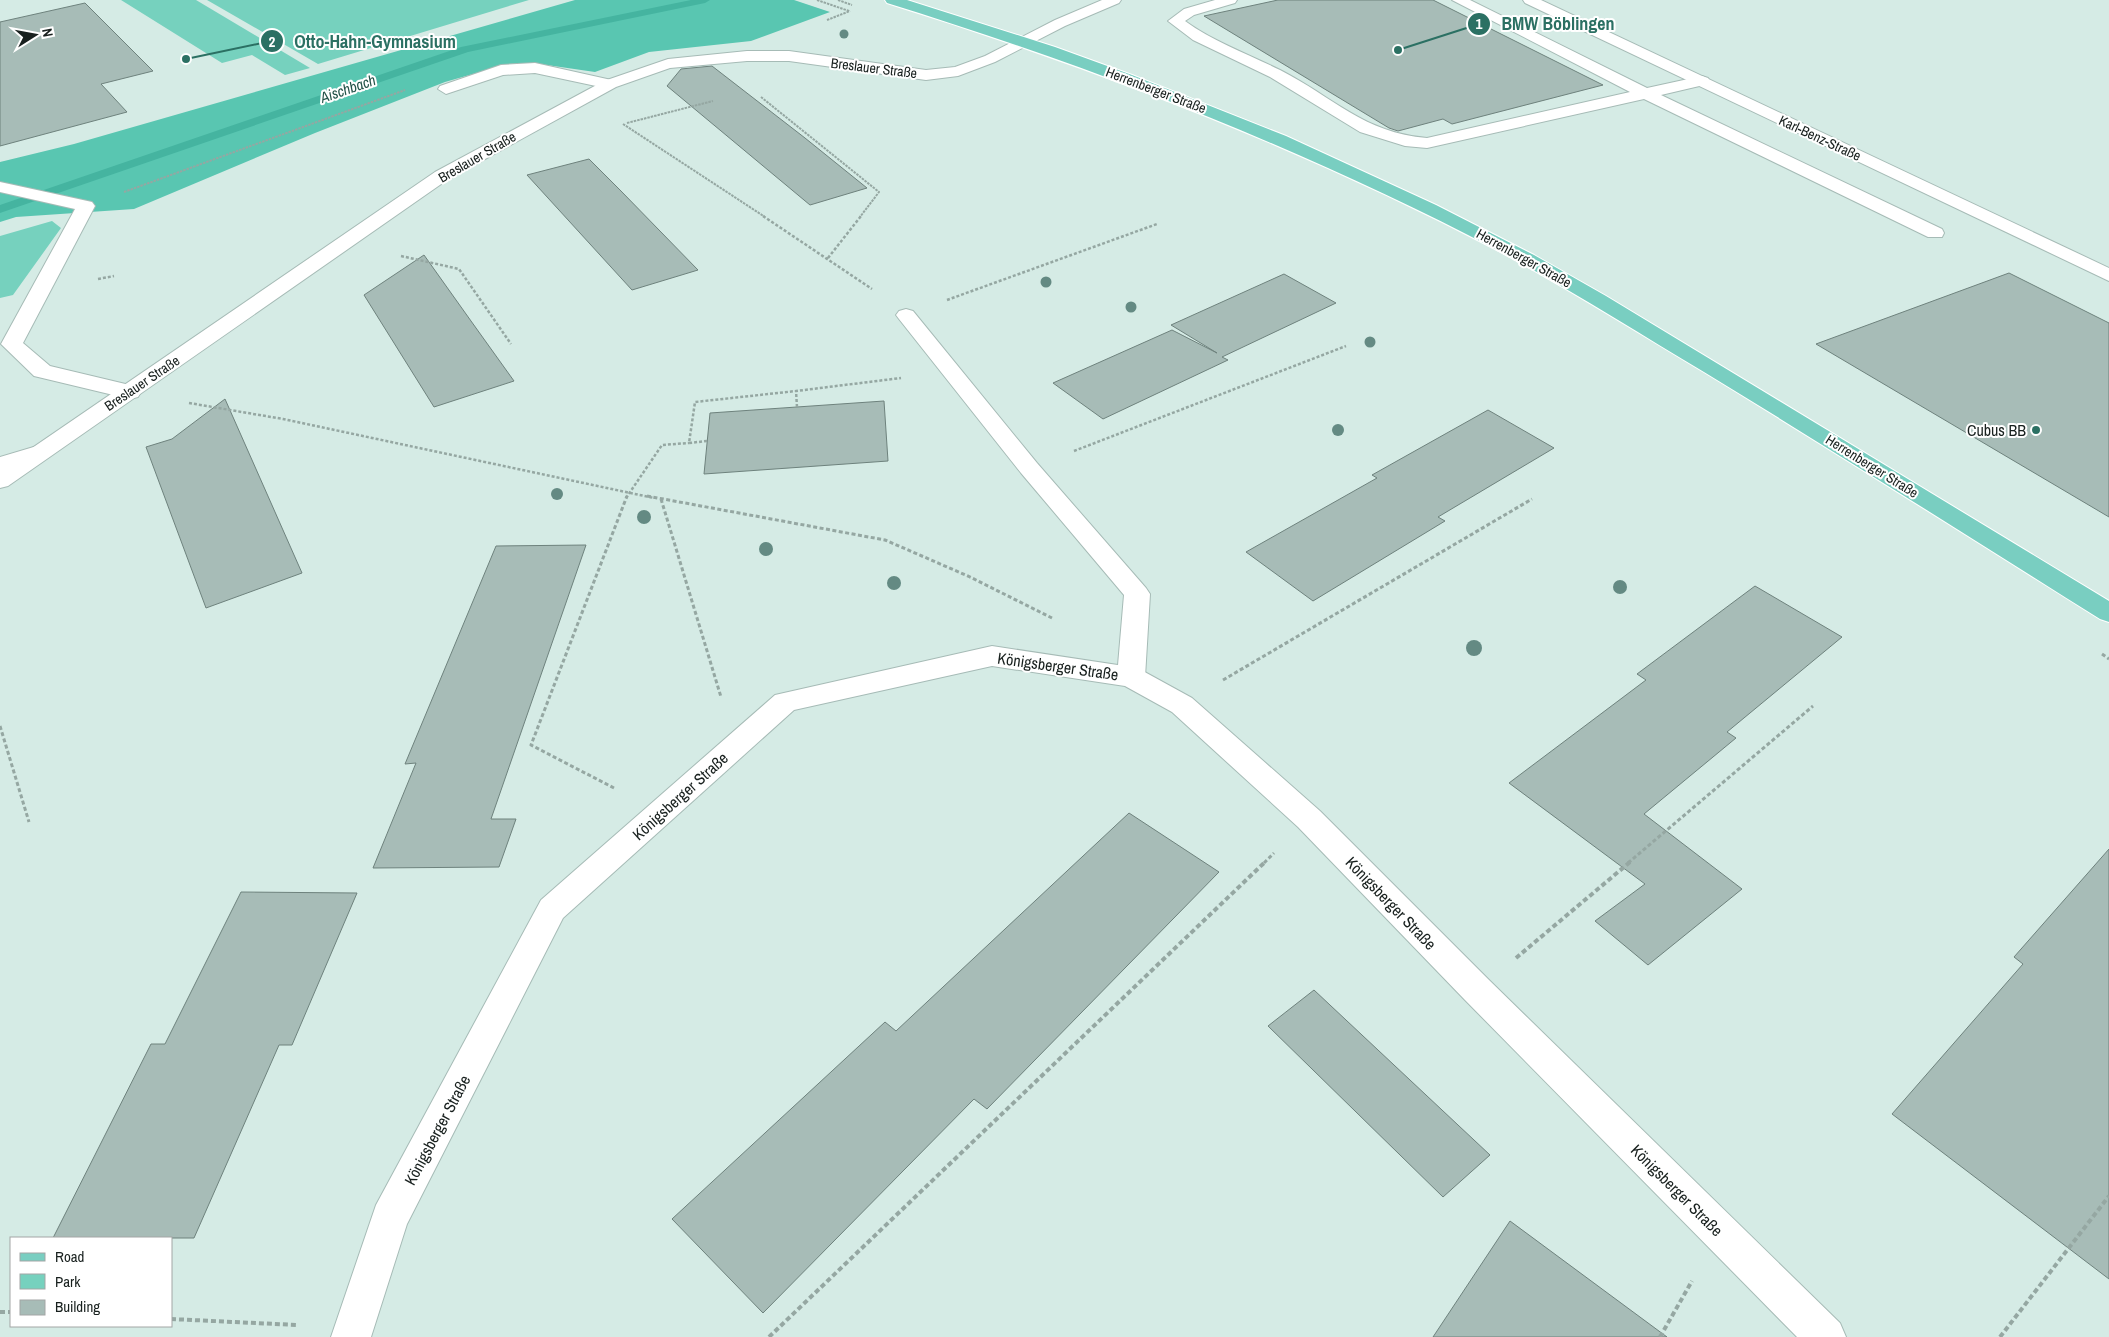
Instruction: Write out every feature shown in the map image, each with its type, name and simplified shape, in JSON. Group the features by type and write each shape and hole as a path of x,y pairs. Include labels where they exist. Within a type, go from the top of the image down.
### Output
{"main road":[{"name":"Herrenberger Straße","path":"892,0 1024,42 1199,106 1280,139 1388,188 1505,247 1568,282 1759,396 2109,613"}],"street":[{"name":"Breslauer Straße","path":"0,480 441,176 610,84 668,64 746,56 789,56 926,75 958,71 978,64 1114,0"},
{"path":"1230,0 1188,12 1175,21 1191,34 1278,75 1369,132 1406,143 1427,143 1702,81"},
{"path":"1459,0 1646,94 1935,233"},
{"name":"Karl-Benz-Straße","path":"1530,0 2109,275"},
{"path":"446,88 501,70 536,68 610,84"},
{"path":"4,189 86,206 12,344 42,371 60,377 130,392"},
{"path":"906,315 1029,468 1137,594 1131,676"},
{"path":"0,465 37,453"},
{"name":"Königsberger Straße","path":"353,1332 390,1218 552,910 785,702 992,656 1131,676 1182,705 1309,819 1477,990 1826,1337"}],"path":[{"path":"817,0 850,11"},
{"path":"838,0 856,6"},
{"path":"86,206 448,76 469,80"},
{"path":"761,97 879,192 828,258"},
{"path":"624,124 716,100"},
{"path":"574,103 607,112 828,258 906,315 1158,224"},
{"path":"344,244 458,269 511,344"},
{"path":"1029,468 1346,346"},
{"path":"689,443 695,402 951,371"},
{"path":"796,391 797,407"},
{"path":"246,413 283,419 628,493 885,540 968,576 997,591"},
{"path":"662,812 531,745 628,493 662,445 707,441"},
{"path":"661,499 735,746"},
{"path":"1182,705 1532,499"},
{"path":"2101,654 2109,659"},
{"path":"1477,990 1813,706"},
{"path":"0,726 29,822"},
{"path":"769,1337 1309,819"},
{"path":"2000,1337 2109,1196"},
{"path":"1660,1337 1721,1233"},
{"path":"172,1319 353,1332"}],"green space":[{"path":"121,0 196,0 310,68 285,75 252,55 222,63"},
{"path":"207,0 529,0 318,64"},
{"path":"575,0 794,0 830,12 751,41 649,52 595,72 533,63 508,64 445,82 315,133 134,209 16,217 0,222 0,162 74,144"},
{"path":"52,221 61,228 13,295 0,298 0,236"}],"building":[{"path":"1278,0 1433,0 1603,85 1452,124 1443,119 1398,131 1389,128 1204,16"},
{"path":"85,3 153,71 101,84 127,112 0,146 0,22"},
{"path":"712,66 867,188 810,205 667,86 681,69"},
{"path":"589,159 698,270 632,290 527,175"},
{"path":"424,255 514,381 434,407 364,295"},
{"name":"Cubus BB","path":"2009,273 2109,323 2109,517 1816,344"},
{"path":"1284,274 1336,303 1222,357 1228,360 1103,419 1053,383 1172,330 1217,353 1171,325"},
{"path":"225,399 302,573 206,608 146,447 172,439"},
{"path":"884,401 888,461 704,474 710,413"},
{"path":"1488,410 1554,448 1438,517 1445,521 1313,601 1246,552 1377,478 1372,475"},
{"path":"586,545 491,819 516,819 499,867 373,868 416,763 405,764 496,546"},
{"path":"1755,586 1842,637 1727,732 1736,738 1644,814 1742,889 1648,965 1595,921 1645,884 1509,783 1646,680 1637,674"},
{"path":"1129,813 1219,872 987,1109 974,1099 763,1313 672,1219 885,1022 896,1031"},
{"path":"2109,849 2109,1279 1892,1114 2023,964 2014,957"},
{"path":"241,892 357,893 292,1045 279,1045 194,1238 54,1237 151,1044 165,1044"},
{"path":"1314,990 1490,1155 1443,1197 1268,1026"},
{"path":"1510,1221 1667,1337 1433,1337"}],"waterway":[{"name":"Aischbach","path":"0,209 465,49 705,0"}],"place":[{"name":"BMW Böblingen","path":"1398,50"},
{"name":"Otto-Hahn-Gymnasium","path":"186,59"},
{"name":"Cubus BB","path":"2036,430"}]}
